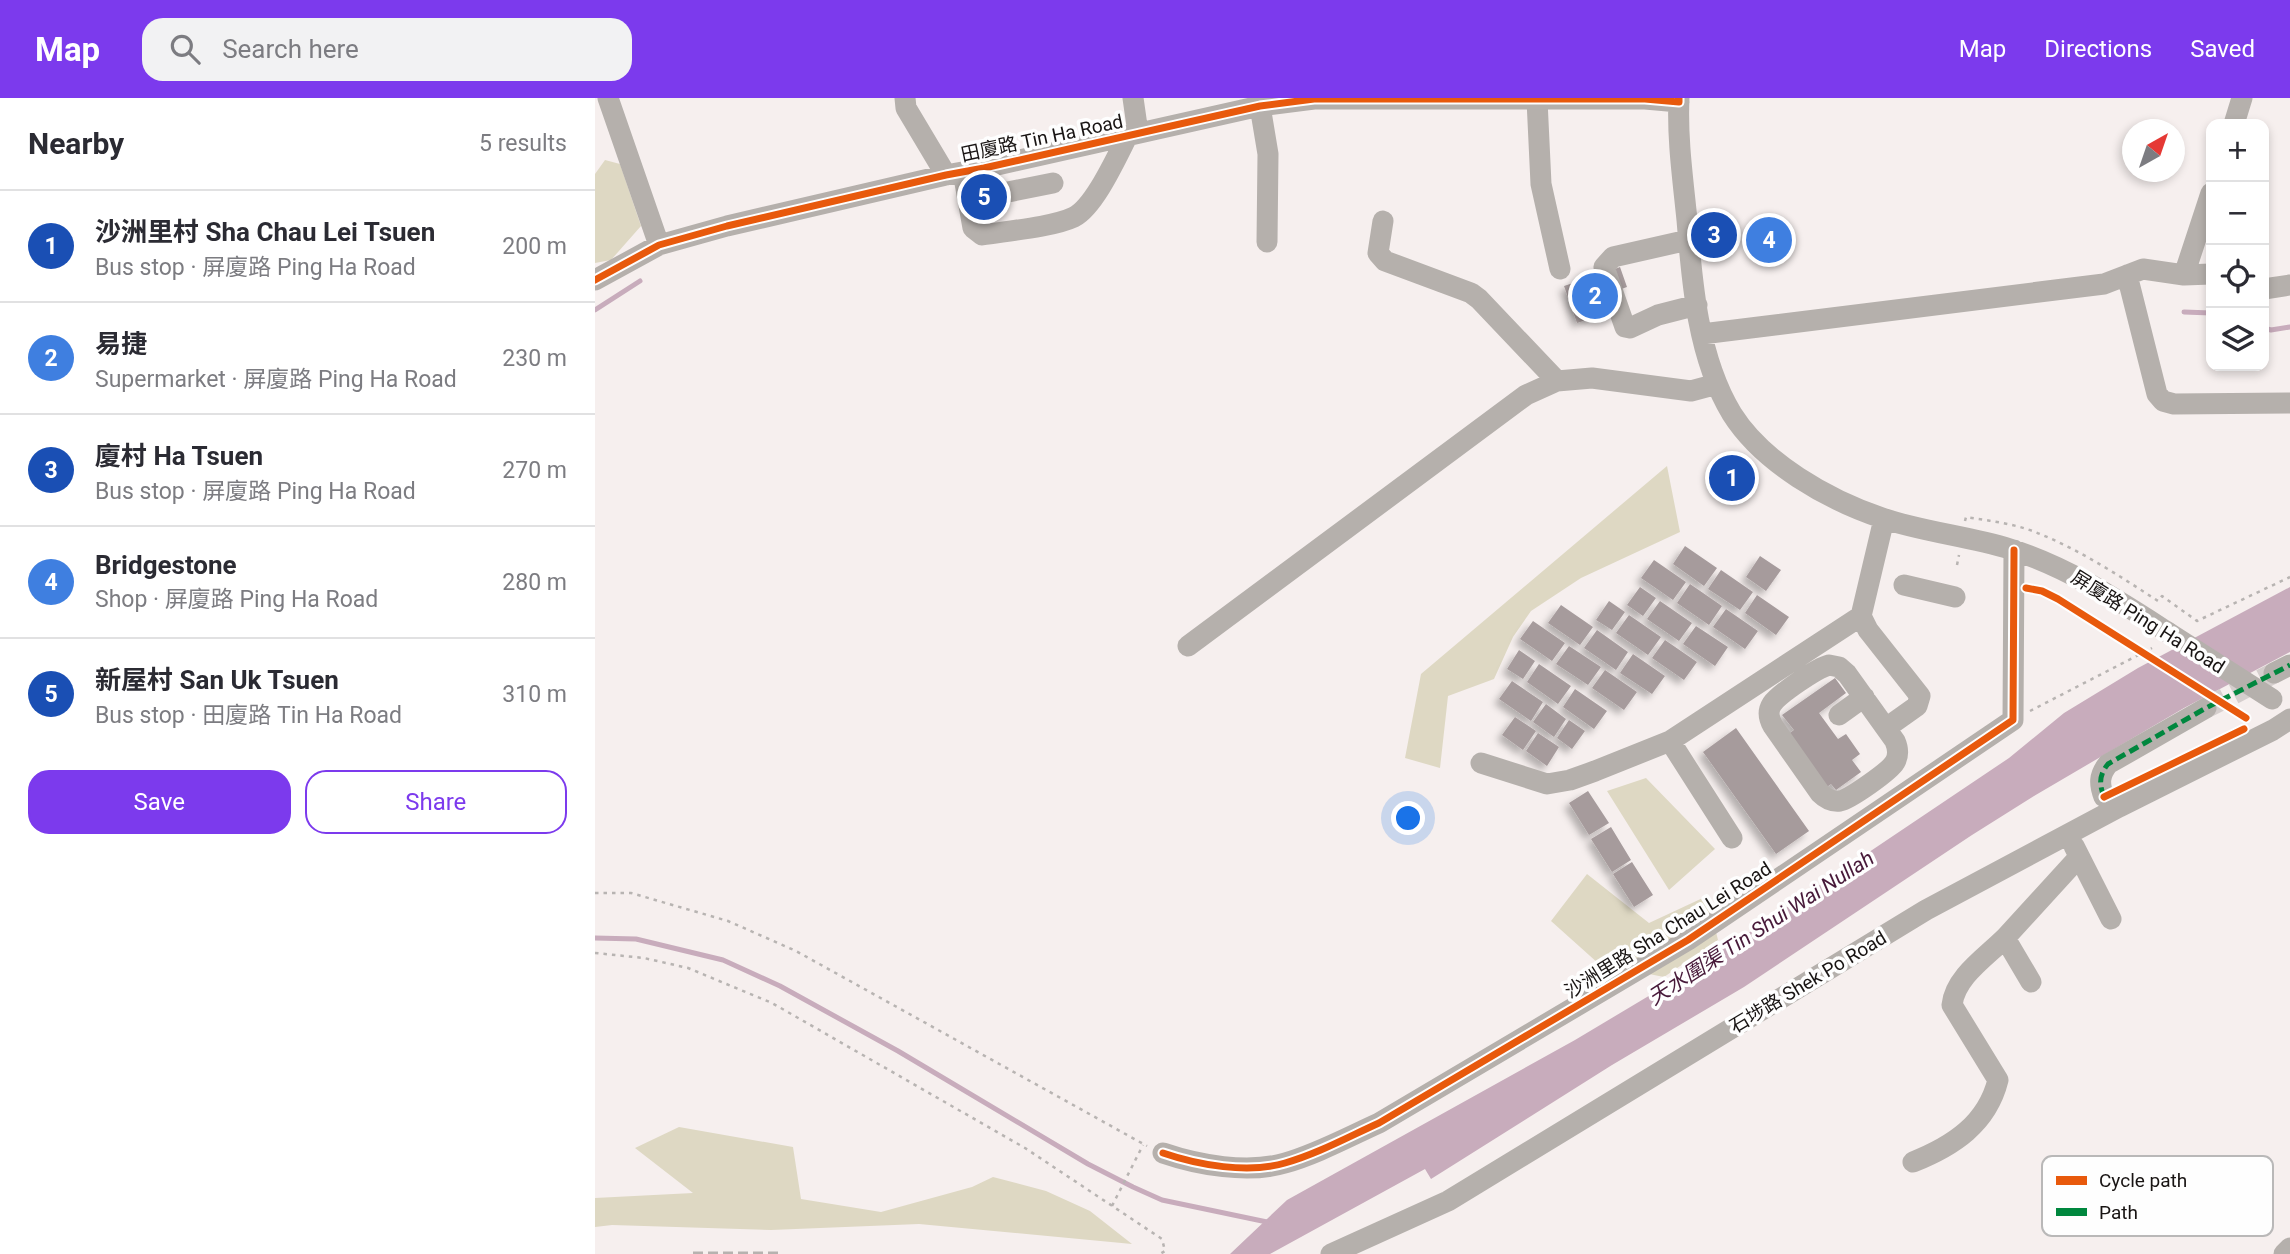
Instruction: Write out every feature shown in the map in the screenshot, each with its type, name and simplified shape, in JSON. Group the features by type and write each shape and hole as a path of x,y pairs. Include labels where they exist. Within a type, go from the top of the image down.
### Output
{"street":[{"path":"608,98 659,245"},
{"path":"905,98 906,108 955,173 968,200 973,228 982,235 1074,217 1090,202 1133,134 1133,98"},
{"path":"2236,119 2242,98"},
{"name":"田廈路 Tin Ha Road","path":"595,280 659,245 727,226 1273,102 1341,99 1679,100"},
{"path":"1537,100 1541,184 1560,269"},
{"name":"屏廈路 Ping Ha Road","path":"1679,100 1688,240 1702,334 1717,384 1733,414 1752,440 1828,496 1884,519 2014,550 2074,575 2281,705"},
{"path":"1267,242 1268,154 1273,102"},
{"path":"968,200 1053,183"},
{"path":"2184,275 2206,208"},
{"path":"1383,221 1378,253 1385,261 1471,293 1557,381"},
{"path":"1688,240 1613,257 1604,267 1625,327 1630,328 1658,316 1697,305"},
{"path":"1702,334 2104,284 2143,269 2184,275 2206,274"},
{"path":"2127,275 2157,394 2163,401 2173,404 2290,403"},
{"path":"2269,288 2290,285"},
{"path":"1188,646 1526,395 1557,381 1592,378 1691,391 1717,384"},
{"path":"1884,519 1861,616 1920,696 1917,706 1886,728"},
{"path":"2013,720 2014,550"},
{"path":"1904,584 1955,597"},
{"path":"1481,763 1547,784 1570,780 1670,741 1861,616"},
{"path":"1829,665 1843,670 1886,728 1897,745 1898,755 1893,765 1848,798 1833,801 1820,793 1769,717 1771,706 1777,699 1819,669 1829,665"},
{"path":"1839,715 1864,697"},
{"path":"2104,797 2100,782 2101,773 2108,764 2206,708"},
{"name":"石埗路 Shek Po Road","path":"1331,1254 1448,1201 1926,910 2290,719"},
{"name":"沙洲里路 Sha Chau Lei Road","path":"1163,1153 1214,1165 1242,1167 1283,1164 1379,1123 1689,940 2013,720"},
{"path":"1670,741 1732,838"},
{"path":"2069,835 2111,919"},
{"path":"1913,1162 1942,1150 1959,1139 1985,1113 1994,1096 1998,1080 1952,1005 1958,984 2079,858"},
{"path":"2005,938 2032,982"},
{"path":"2284,1254 2290,1248"}],"path":[{"path":"2158,601 2162,596 2197,621 2290,577"},
{"path":"2013,720 2152,648"},
{"path":"2138,649 2149,656"},
{"path":"595,893 631,893 727,920 796,951 1143,1145 1163,1153"},
{"path":"595,953 644,958 688,968 772,1003 1025,1148 1162,1238 1165,1251 1160,1254"},
{"path":"1112,1206 1143,1145"}],"shaded area":[{"path":"605,160 620,164 641,226 611,260 595,263 595,174"},
{"path":"1667,466 1680,532 1581,578 1531,611 1513,637 1494,679 1448,696 1440,768 1405,758 1421,674"},
{"path":"1646,778 1715,849 1669,890 1607,791"},
{"path":"1587,874 1649,923 1707,896 1718,940 1664,977 1599,964 1551,921"},
{"path":"679,1127 793,1147 801,1199 881,1212 972,1187 993,1177 1046,1191 1090,1211 1132,1244 919,1224 771,1230 612,1225 595,1227 595,1198 693,1193 635,1148"}],"water":[{"name":"天水圍渠 Tin Shui Wai Nullah","path":"2290,587 2290,652 2184,708 2034,796 1744,987 1612,1065 1431,1179 1425,1169 1270,1254 1230,1254 1287,1200 1575,1040 1652,994 1741,938 2009,758 2064,713 2138,668"}],"building":[{"path":"1620,267 1627,287 1610,293 1613,301 1592,309 1590,304 1587,305 1592,318 1577,323 1564,286 1579,281 1583,292 1584,286 1607,279 1605,273"},
{"path":"1685,546 1717,568 1704,586 1673,564"},
{"path":"1760,556 1781,570 1766,591 1746,577"},
{"path":"1654,560 1686,582 1673,600 1641,578"},
{"path":"1721,570 1753,592 1740,610 1708,589"},
{"path":"1690,584 1722,606 1709,625 1677,603"},
{"path":"1640,587 1656,598 1643,616 1627,605"},
{"path":"1757,595 1789,617 1776,635 1745,613"},
{"path":"1609,601 1625,612 1612,630 1596,620"},
{"path":"1660,601 1692,623 1679,641 1647,619"},
{"path":"1561,605 1593,627 1580,645 1548,623"},
{"path":"1726,609 1758,631 1745,649 1713,627"},
{"path":"1629,615 1661,637 1648,655 1616,633"},
{"path":"1533,621 1565,643 1552,661 1520,639"},
{"path":"1696,626 1728,647 1715,666 1683,644"},
{"path":"1597,630 1628,652 1616,670 1584,648"},
{"path":"1665,640 1697,662 1684,680 1652,658"},
{"path":"1569,646 1601,667 1588,685 1556,664"},
{"path":"1519,650 1535,661 1523,679 1507,669"},
{"path":"1633,654 1665,676 1652,694 1620,673"},
{"path":"1539,664 1571,686 1558,704 1527,682"},
{"path":"1605,670 1637,692 1624,710 1592,688"},
{"path":"1835,678 1846,693 1819,713 1838,739 1846,734 1860,754 1852,760 1861,772 1836,790 1831,784 1824,789 1787,735 1794,730 1782,715"},
{"path":"1512,681 1543,702 1531,721 1499,699"},
{"path":"1575,689 1607,711 1594,729 1563,707"},
{"path":"1546,704 1566,719 1554,737 1533,722"},
{"path":"1515,717 1536,731 1523,750 1502,735"},
{"path":"1569,720 1585,731 1572,749 1557,738"},
{"path":"1736,728 1809,831 1776,854 1703,752"},
{"path":"1538,733 1559,747 1547,766 1526,751"},
{"path":"1588,791 1609,823 1589,835 1569,803"},
{"path":"1611,827 1631,860 1612,872 1591,839"},
{"path":"1632,862 1653,895 1634,907 1613,874"}],"waterway":[{"path":"595,310 640,281"},
{"path":"2184,312 2206,313"},
{"path":"2269,329 2290,327"},
{"path":"595,938 636,939 723,960 780,986 898,1051 1088,1164 1133,1187 1162,1200 1267,1222"}],"tunnel":[{"path":"2206,708 2274,673"}],"railway":[{"path":"693,1254 783,1254"}],"marked path":[{"path":"2104,797 2101,780 2108,764 2206,708 2290,665"}],"cycle path":[{"path":"595,280 659,245 727,226 1260,106 1314,99 1645,99 1679,102 1679,98"},
{"path":"1163,1153 1223,1167 1271,1166 1309,1155 1379,1123 1688,940 2013,720 2014,550"},
{"path":"2026,588 2042,591 2058,599 2246,718"},
{"path":"2104,797 2244,729"}],"place":[{"name":"新屋村 San Uk Tsuen","path":"984,197"},
{"name":"廈村 Ha Tsuen","path":"1714,235"},
{"name":"Bridgestone","path":"1769,240"},
{"name":"易捷","path":"1595,296"},
{"name":"沙洲里村 Sha Chau Lei Tsuen","path":"1732,478"}]}
